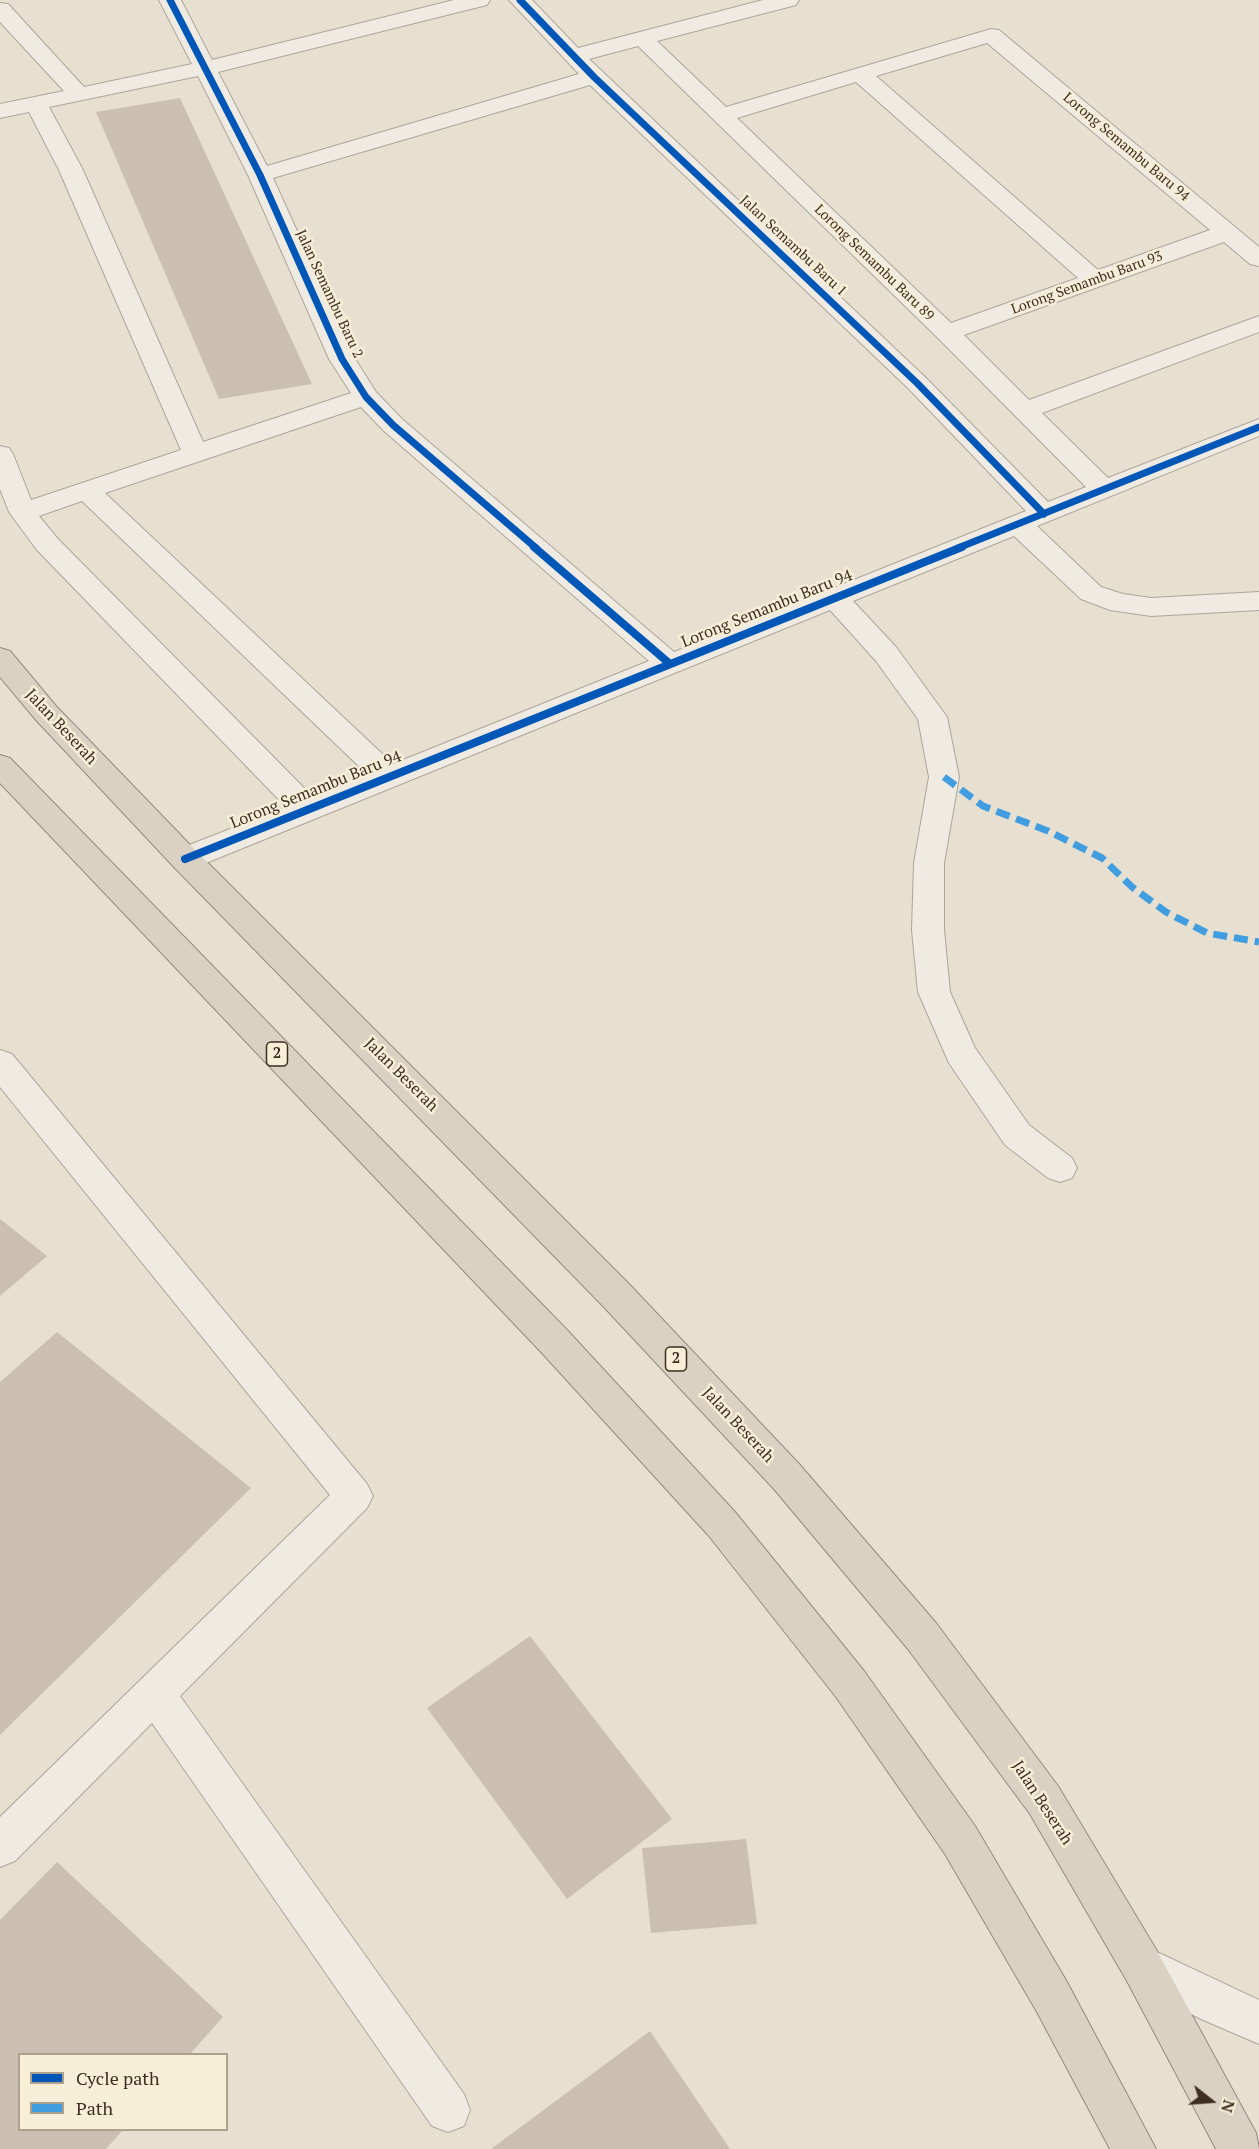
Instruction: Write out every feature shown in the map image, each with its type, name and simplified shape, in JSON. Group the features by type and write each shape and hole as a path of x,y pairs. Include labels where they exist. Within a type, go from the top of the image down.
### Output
{"highway":[{"name":"Jalan Beserah","path":"0,658 46,713 185,859 584,1262 794,1486 922,1636 1044,1800 1142,1966 1240,2149"},
{"name":"2","path":"0,765 555,1342 722,1524 850,1684 960,1840 1052,1997 1134,2149"}],"street":[{"name":"Jalan Semambu Baru 2","path":"170,0 260,175 342,359 366,397 393,425 670,664"},
{"path":"0,111 243,60 479,0"},
{"name":"Jalan Semambu Baru 1","path":"520,0 594,77 892,359 1044,514"},
{"path":"573,56 788,0"},
{"path":"0,9 78,93"},
{"name":"Lorong Semambu Baru 94","path":"859,73 991,35 1259,259"},
{"name":"Lorong Semambu Baru 89","path":"642,38 947,333 1104,490"},
{"path":"722,115 859,73 1095,280"},
{"path":"260,175 594,77"},
{"path":"36,103 71,170 195,453"},
{"name":"Lorong Semambu Baru 93","path":"947,333 1228,232"},
{"path":"1025,411 1259,323"},
{"path":"22,512 366,397"},
{"name":"Lorong Semambu Baru 94","path":"185,859 1259,427"},
{"path":"0,454 22,512 47,544 308,810"},
{"path":"86,490 389,777"},
{"path":"1018,524 1091,593 1120,603 1151,607 1259,601"},
{"path":"835,598 886,654 932,717 944,777 929,864 928,930 934,992 961,1054 1017,1135 1060,1168"},
{"path":"0,1063 354,1496 0,1846"},
{"path":"155,1694 448,2110"},
{"path":"1142,1966 1216,2004 1259,2022"}],"building":[{"path":"180,98 312,384 219,399 96,112"},
{"path":"0,1219 47,1256 0,1296"},
{"path":"57,1332 251,1488 0,1735 0,1382"},
{"path":"530,1636 672,1819 567,1899 427,1708"},
{"path":"746,1839 757,1924 651,1933 642,1848"},
{"path":"57,1862 223,2017 191,2053 18,2053 18,2131 122,2131 106,2149 0,2149 0,1920"},
{"path":"650,2031 730,2149 491,2149"}],"marked path":[{"path":"944,777 983,806 1048,831 1102,858 1132,887 1166,912 1207,933 1259,942"}],"cycle path":[{"path":"170,0 260,175 342,359 366,397 393,425 670,664"},
{"path":"520,0 594,77 917,383 1044,514"},
{"path":"185,859 1259,427"}]}
